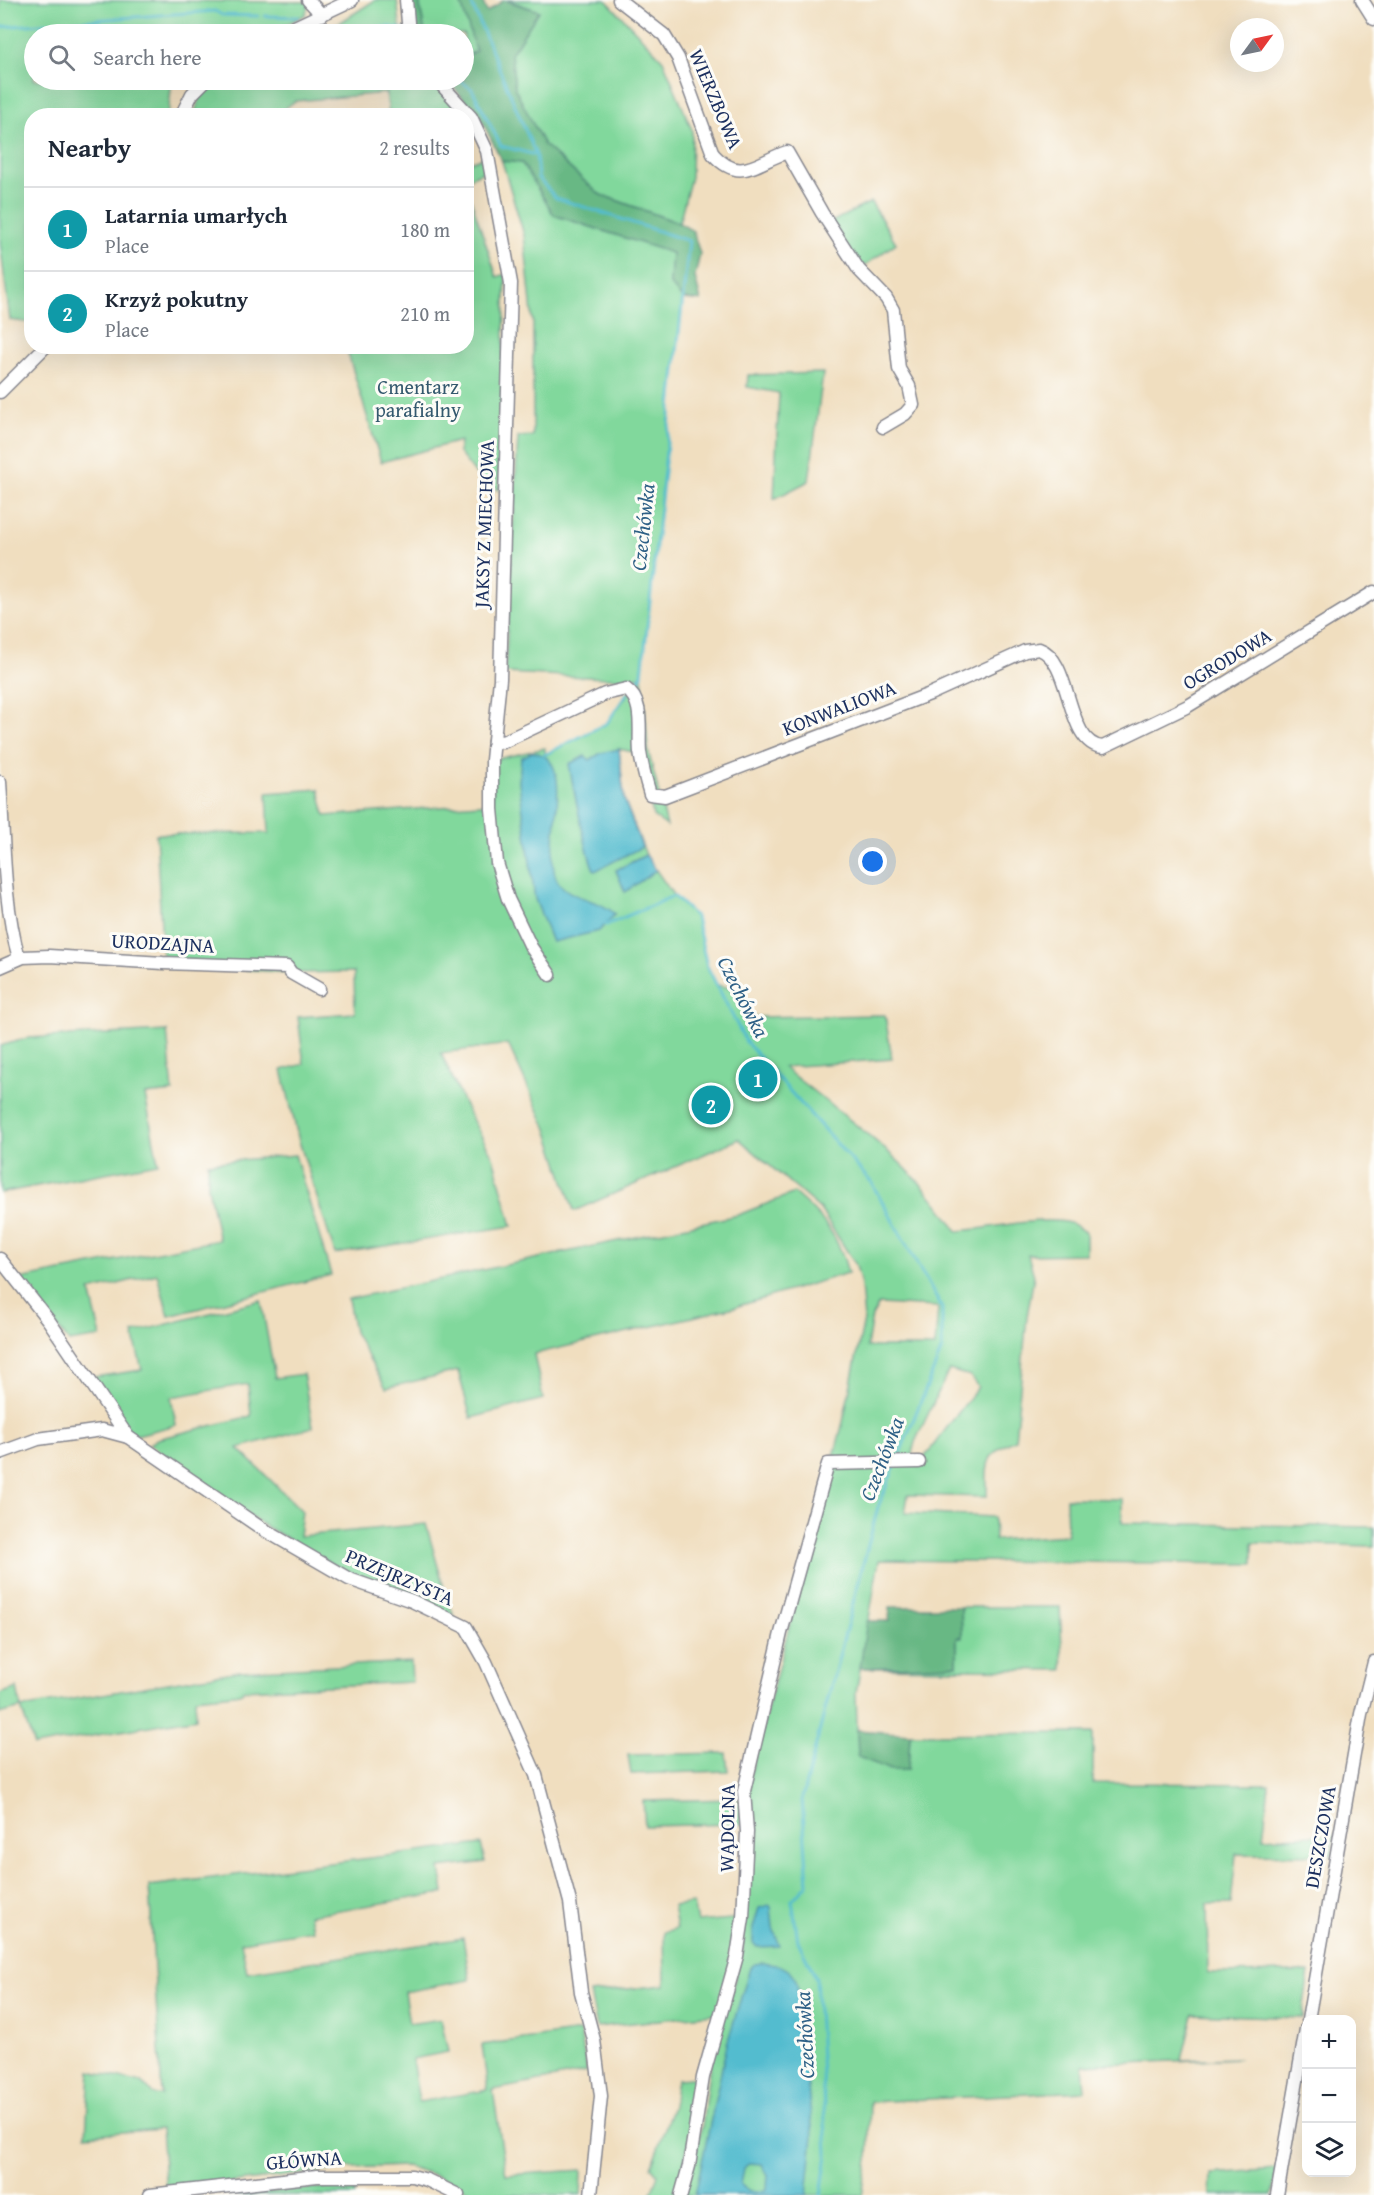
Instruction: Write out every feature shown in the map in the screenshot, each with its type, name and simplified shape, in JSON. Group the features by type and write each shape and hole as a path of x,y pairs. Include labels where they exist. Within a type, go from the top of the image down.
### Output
{"street":[{"path":"308,0 322,15"},
{"path":"302,24 352,0"},
{"path":"406,0 408,24"},
{"name":"WIERZBOWA","path":"619,0 664,35 678,58 713,154 724,166 735,171 744,170 787,152 822,213 859,270 886,298 892,310 899,369 909,386 913,405 905,414 883,427"},
{"path":"1362,0 1374,19"},
{"path":"185,108 196,90"},
{"name":"JAKSY Z MIECHOWA","path":"446,90 463,108"},
{"name":"JAKSY Z MIECHOWA","path":"474,123 487,151 512,283 500,679 494,741 492,809 497,863 516,917 550,975"},
{"path":"0,392 38,354"},
{"name":"OGRODOWA","path":"1040,649 1052,657 1084,737 1095,746 1110,745 1188,706 1374,592"},
{"name":"KONWALIOWA","path":"494,741 503,742 619,688 626,689 635,698 639,710 640,753 651,794 665,796 930,694 1025,651 1040,649"},
{"path":"0,782 11,913 19,958"},
{"name":"URODZAJNA","path":"0,967 19,958 64,956 163,963 287,967 291,973 319,989"},
{"name":"PRZEJRZYSTA","path":"0,1259 49,1321 128,1437 261,1528 350,1579 412,1601 466,1627 486,1662 536,1775 570,1902 581,1992 594,2040 601,2096 591,2195"},
{"path":"0,1453 38,1439 102,1430 128,1437"},
{"name":"WĄDOLNA","path":"681,2195 689,2166 703,2077 737,1956 743,1918 747,1832 744,1791 781,1633 828,1464 883,1464 919,1461"},
{"name":"DESZCZOWA","path":"1309,2015 1361,1714 1374,1662"},
{"path":"1277,2195 1302,2052"},
{"name":"GŁÓWNA","path":"152,2195 317,2176 412,2176 427,2180 458,2195"}],"green space":[{"path":"0,0 310,2 305,15 287,24 24,24 24,90 171,90 169,108 24,108 24,322 10,320 0,243"},
{"path":"375,0 397,0 400,24 336,24"},
{"path":"410,0 419,0 423,24 415,24"},
{"path":"419,0 460,0 468,24 423,24"},
{"path":"460,0 482,0 487,12 504,0 539,11 511,54 515,89 544,145 599,194 679,223 693,231 700,254 695,277 701,301 683,299 670,284 672,253 554,215 522,163 502,161 483,123 474,112 474,108 471,108 456,90 474,90 474,52 476,51 474,24 468,24"},
{"path":"507,0 606,0 663,60 692,130 691,177 679,223 599,194 544,145 515,89 511,54 539,11"},
{"path":"206,90 440,90 457,108 388,108 386,93 295,101 286,108 196,108 200,96"},
{"path":"484,157 488,170 474,176 474,161"},
{"path":"502,161 522,163 554,215 672,253 670,284 683,299 642,675 648,750 667,826 653,816 646,781 633,752 619,749 624,799 646,855 616,870 625,891 656,870 674,896 696,917 707,966 717,985 742,990 752,1017 885,1015 892,1059 783,1067 899,1162 940,1206 957,1231 1029,1222 1058,1221 1070,1223 1086,1232 1086,1254 1028,1255 1034,1276 1027,1316 1015,1440 997,1450 989,1461 987,1497 908,1495 905,1513 994,1517 995,1540 1067,1535 1066,1498 1122,1499 1122,1523 1374,1527 1374,1546 1253,1543 1253,1564 879,1560 856,1693 858,1757 908,1770 910,1734 1093,1733 1093,1783 1269,1784 1263,1838 1334,1834 1332,1855 1236,1854 1231,1904 1207,1904 1208,1973 1309,1972 1302,2018 1193,2014 1182,2060 1240,2058 1083,2065 1085,2091 870,2102 868,2160 862,2195 685,2195 702,2126 709,2071 743,1950 747,1786 843,1422 864,1320 861,1285 856,1265 820,1209 739,1139 574,1211 547,1129 508,1044 441,1053 467,1110 493,1157 512,1226 335,1254 299,1141 282,1070 304,1064 298,1017 355,1013 354,972 291,973 163,963 156,834 269,833 267,793 319,789 325,816 492,803 492,760 545,748 545,755 607,723 641,676 626,679 505,673 518,437 533,436 533,324 524,235","holes":["879,1304 938,1307 935,1347 867,1347 872,1316","949,1370 970,1376 978,1387 920,1463 909,1465 915,1442"]},
{"path":"871,202 896,243 859,270 829,223"},
{"name":"Cmentarz parafialny","path":"474,209 497,277 506,274 499,491 478,477 459,453 460,441 381,462 348,354 474,354"},
{"path":"823,373 809,481 774,499 779,393 747,387 748,375"},
{"path":"167,1031 173,1092 145,1095 158,1163 0,1193 0,1046 28,1038"},
{"path":"295,1155 331,1275 169,1316 157,1274 90,1291 101,1337 69,1342 20,1279 219,1240 208,1187 208,1163"},
{"path":"794,1193 821,1219 835,1238 848,1273 735,1307 534,1354 543,1399 471,1418 458,1371 386,1388 354,1332 348,1299 738,1215"},
{"path":"261,1300 275,1378 303,1374 313,1427 238,1448 302,1511 299,1536 426,1524 454,1616 349,1574 262,1524 149,1444 157,1439 251,1416 248,1384 171,1397 176,1425 137,1435 129,1432 93,1377 142,1370 133,1333"},
{"path":"890,1607 961,1607 962,1637 957,1637 957,1665 860,1668 867,1621 889,1621"},
{"path":"961,1607 1060,1607 1063,1670 861,1668 957,1665 957,1637 962,1636"},
{"path":"411,1662 412,1682 243,1690 242,1693 195,1698 196,1718 34,1746 21,1708 239,1671"},
{"path":"17,1688 21,1708 0,1714 0,1694"},
{"path":"857,1730 910,1734 908,1770 891,1770 858,1757"},
{"path":"726,1753 728,1771 631,1774 628,1755"},
{"path":"738,1799 742,1824 645,1826 643,1801"},
{"path":"481,1844 485,1862 440,1868 444,1893 309,1915 313,1930 241,1942 247,1972 463,1938 470,1980 404,1992 409,2024 441,2019 448,2052 412,2059 419,2102 488,2090 482,2045 580,2031 587,2072 493,2090 506,2175 582,2170 581,2195 478,2195 438,2176 406,2166 348,2168 166,2191 161,2129 86,2135 90,2071 142,2083 155,2095 162,2095 149,1886"},
{"path":"693,1903 697,1922 743,1918 721,2013 597,2027 590,1993 665,1985 664,1932 677,1928 673,1906"},
{"path":"703,2077 677,2195 650,2195 658,2175 651,2167 673,2106 677,2079"},
{"path":"1277,2169 1272,2195 1210,2195 1211,2174"},
{"path":"355,2185 355,2195 232,2195"}],"water":[{"path":"619,749 624,799 642,847 595,871 584,837 569,764 585,756 590,760 601,753"},
{"path":"532,752 547,758 555,770 558,787 553,866 557,880 568,892 601,905 615,914 599,931 552,942 535,899 519,782 521,758"},
{"path":"646,855 656,870 625,892 616,870"},
{"path":"769,1905 773,1928 780,1946 757,1947 753,1943 753,1928 759,1908"},
{"path":"755,1964 784,1967 797,1983 813,2136 807,2195 695,2195 727,2044 750,1968","holes":["749,2163 762,2164 768,2176 767,2189 760,2192 749,2191 741,2184 744,2168"]}],"waterway":[{"name":"Czechówka","path":"470,0 536,155 538,178 556,198 689,241 642,675 632,688"},
{"path":"40,24 215,11 222,15 258,16"},
{"path":"265,16 298,17"},
{"path":"0,27 24,25"},
{"path":"473,90 501,146 536,155"},
{"name":"Czechówka","path":"544,755 607,723 627,693"},
{"name":"Czechówka","path":"603,923 606,925 674,896 696,917 707,966 746,1042 871,1182 942,1308 942,1349 898,1458"},
{"name":"Czechówka","path":"821,2195 827,2154 816,1978 798,1941 792,1900 808,1884 802,1798 878,1507 894,1467"}],"place":[{"name":"Latarnia umarłych","path":"758,1079"},
{"name":"Krzyż pokutny","path":"711,1105"}]}
